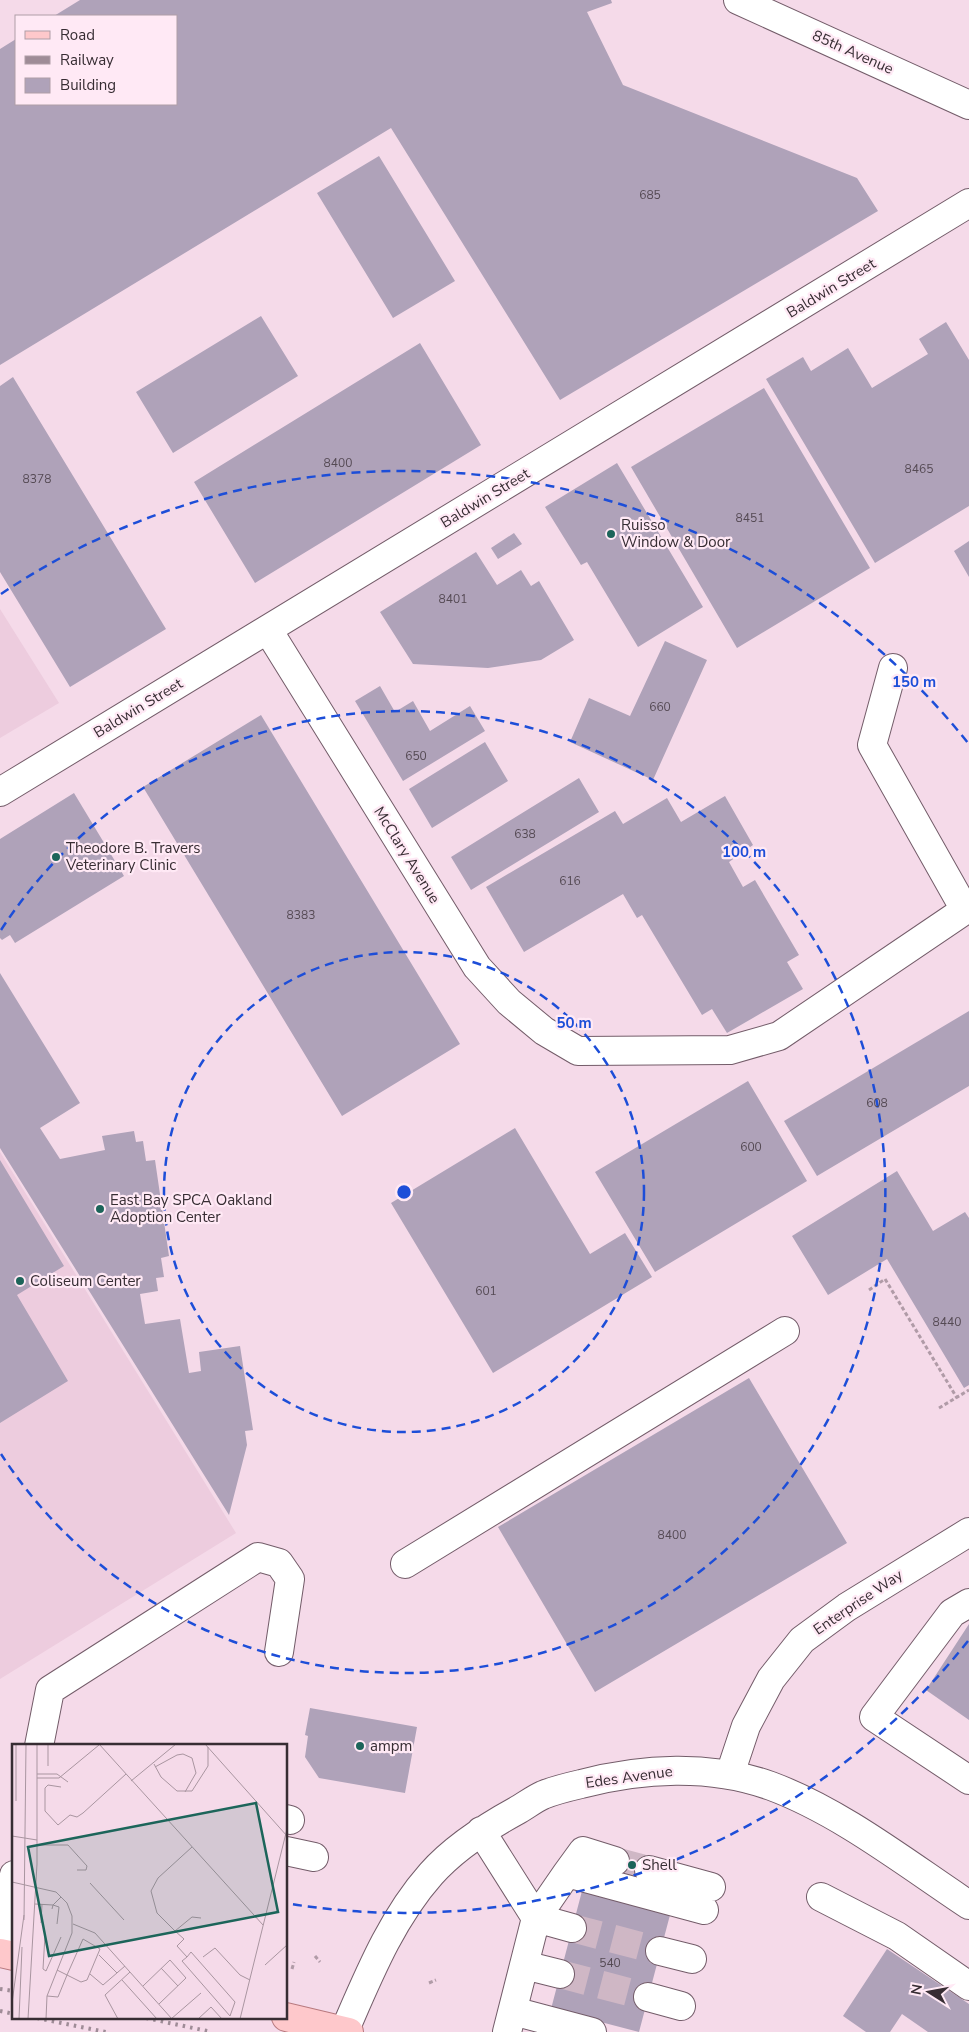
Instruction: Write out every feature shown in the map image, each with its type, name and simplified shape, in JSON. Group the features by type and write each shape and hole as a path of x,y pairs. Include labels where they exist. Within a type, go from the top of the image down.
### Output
{"main road":[{"path":"288,2018 346,2032"}],"street":[{"name":"85th Avenue","path":"738,0 969,105"},
{"name":"Baldwin Street","path":"0,792 969,203"},
{"name":"McClary Avenue","path":"268,630 477,967 508,1002 544,1031 578,1051 730,1050 779,1036 967,908"},
{"path":"893,668 872,745 967,908"},
{"path":"405,1564 785,1332"},
{"name":"Enterprise Way","path":"730,1774 746,1726 771,1679 802,1640 847,1607 969,1532"},
{"path":"39,1744 50,1690 258,1557 279,1563 290,1579 279,1652"},
{"path":"969,1603 952,1613 874,1717 969,1780"},
{"name":"Edes Avenue","path":"346,2032 382,1947 412,1898 432,1873 481,1831 543,1795 602,1778 663,1770 730,1774 770,1785 811,1803 850,1826 969,1905"},
{"path":"481,1831 536,1918 572,1928"},
{"path":"288,1851 314,1857"},
{"path":"592,2032 510,2021 536,1918 583,1851 615,1861"},
{"path":"567,1873 708,1899 649,1870"},
{"path":"0,1945 12,1885"},
{"path":"821,1897 898,1936 969,1986"},
{"path":"660,1951 692,1960"},
{"path":"524,1965 560,1974"},
{"path":"648,1997 681,2006"}],"path":[{"path":"869,1290 885,1279 957,1398"},
{"path":"939,1408 969,1390"},
{"path":"315,1956 320,1962"},
{"path":"292,1969 294,1962"},
{"path":"429,1982 436,1980"}],"shaded area":[{"path":"0,609 59,703 0,738"},
{"name":"Coliseum Center","path":"0,1152 236,1533 0,1679"}],"building":[{"path":"80,0 611,0 612,3 587,12 623,85 857,178 878,211 560,400 391,128 0,365 0,49 15,40 15,105 178,105 178,15 56,15"},
{"path":"379,156 455,281 393,318 317,193"},
{"path":"261,316 298,376 173,453 136,392"},
{"path":"946,322 969,360 969,506 875,563 766,379 803,357 811,371 848,348 872,388 928,354 919,339"},
{"path":"420,343 481,445 255,583 194,482"},
{"path":"13,377 166,629 70,687 0,572 0,386"},
{"path":"764,388 870,568 737,648 631,467"},
{"name":"Ruisso Window & Door","path":"617,463 703,607 638,647 587,562 581,565 545,507"},
{"path":"514,533 522,544 498,559 491,548"},
{"path":"969,541 969,577 954,551"},
{"path":"476,552 497,585 521,570 531,586 539,581 574,640 541,660 488,668 413,664 380,612"},
{"path":"665,641 707,660 653,780 570,742 589,698 630,716"},
{"path":"380,686 395,712 413,701 430,731 470,706 485,731 403,781 355,701"},
{"path":"261,715 460,1044 342,1116 143,787"},
{"path":"485,742 508,781 432,828 409,789"},
{"path":"579,778 599,812 471,890 451,857"},
{"name":"Theodore B. Travers Veterinary Clinic","path":"74,793 124,876 15,943 10,935 2,940 0,938 0,839"},
{"path":"725,796 753,845 729,862 743,887 755,880 799,955 787,962 803,989 727,1033 712,1009 702,1015 642,915 637,918 623,894 524,952 486,887 615,811 623,824 667,798 681,822"},
{"path":"0,973 80,1103 40,1128 60,1159 105,1150 102,1136 134,1131 136,1142 143,1141 146,1161 155,1160 169,1256 161,1258 164,1277 156,1278 158,1291 140,1294 145,1324 180,1319 189,1373 201,1371 199,1352 240,1346 253,1430 245,1431 247,1445 229,1515 0,1148"},
{"path":"969,1011 969,1086 817,1176 784,1121"},
{"path":"748,1081 807,1181 655,1272 595,1172"},
{"path":"515,1128 590,1254 625,1233 652,1277 493,1373 391,1203"},
{"name":"Coliseum Center","path":"0,1160 64,1266 17,1295 68,1381 0,1423"},
{"path":"897,1171 933,1231 965,1212 969,1218 969,1385 964,1388 887,1259 828,1295 792,1236"},
{"path":"749,1378 847,1543 595,1692 498,1527"},
{"path":"969,1624 969,1720 926,1690"},
{"name":"ampm","path":"310,1708 417,1727 405,1793 319,1778 305,1757 308,1736 305,1735"},
{"name":"Shell","path":"619,1849 653,1859 645,1884 611,1874"},
{"path":"582,1891 670,1915 639,2032 551,2009"},
{"path":"887,1949 969,2004 969,2032 928,2032 902,2014 890,2032 866,2032 843,2016"}],"tunnel":[{"path":"615,1861 649,1870"},
{"path":"572,1928 660,1951"},
{"path":"560,1974 648,1997"}],"railway":[{"path":"0,1989 12,1991"},
{"path":"0,2011 12,2014"},
{"path":"47,2020 106,2032"},
{"path":"155,2020 212,2032"}],"place":[{"name":"Ruisso Window & Door","path":"611,534"},
{"name":"Theodore B. Travers Veterinary Clinic","path":"56,857"},
{"name":"East Bay SPCA Oakland Adoption Center","path":"100,1209"},
{"name":"Coliseum Center","path":"20,1281"},
{"name":"ampm","path":"360,1746"},
{"name":"Shell","path":"632,1865"}]}
